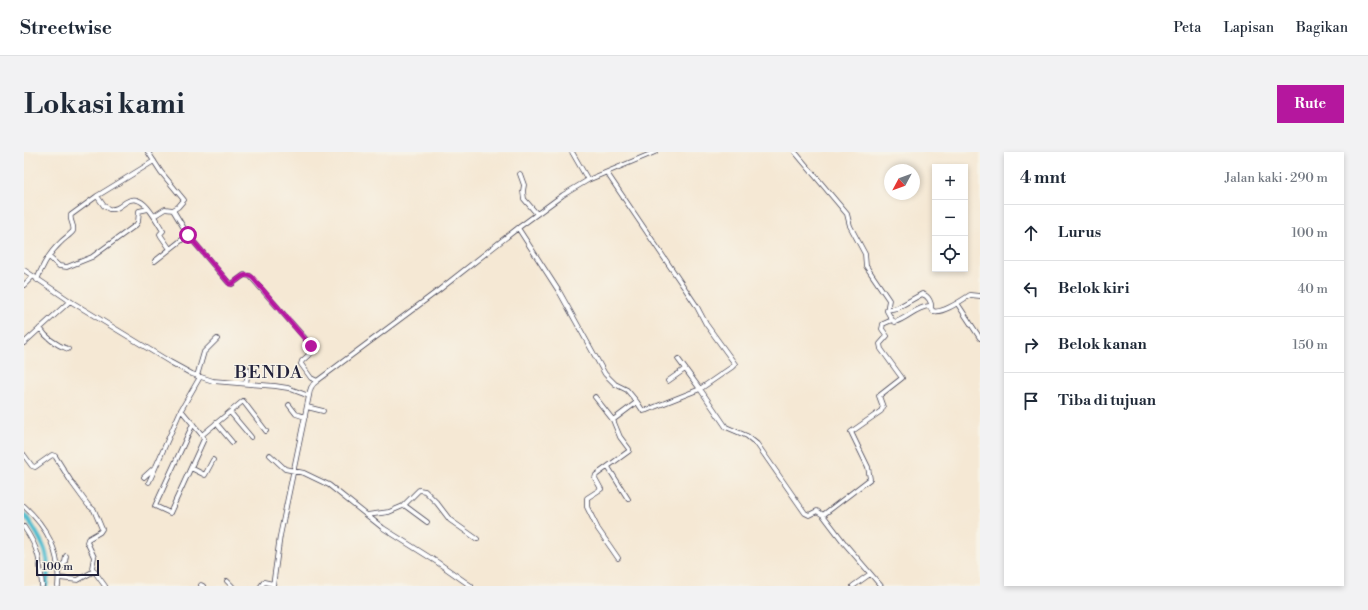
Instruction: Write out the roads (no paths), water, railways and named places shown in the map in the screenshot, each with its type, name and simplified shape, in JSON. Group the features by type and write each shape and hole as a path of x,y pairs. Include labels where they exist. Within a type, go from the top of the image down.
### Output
{"street":[{"path":"148,152 161,172 184,200 172,210 165,209 154,216"},
{"path":"572,152 588,180"},
{"path":"261,586 264,582 273,585 280,536 312,385 563,195 588,180 655,152"},
{"path":"795,152 847,214 850,226 865,254 866,266 889,300 887,310 892,320"},
{"path":"37,280 42,267 49,257 61,241 73,231 70,215 97,196 154,161"},
{"path":"518,228 560,293 605,374 615,384 627,390 643,411 700,389 735,364 706,324 696,305 607,172"},
{"path":"520,174 524,185 524,199 537,214"},
{"path":"97,196 104,206 109,209 118,208 127,201 138,199 154,216 163,231 160,234 170,249"},
{"path":"49,257 59,266 67,267 92,257 136,225 138,222 139,211 148,209"},
{"path":"172,210 188,235 230,284 244,275 252,277 313,348 313,352 301,363 309,376 317,380"},
{"path":"155,261 188,235"},
{"path":"24,270 32,277 70,301 170,362 199,376 213,382 288,388 309,396"},
{"path":"24,284 32,277"},
{"path":"887,310 897,308 922,294 930,300 932,304 931,309"},
{"path":"823,515 870,479 868,466 851,432 881,411 883,407 879,396 901,379 901,376 880,346 887,336 882,329 883,324 892,320 895,322 903,320 919,308 929,306 937,312 970,295 980,296"},
{"path":"24,343 70,301"},
{"path":"957,303 980,338"},
{"path":"40,328 52,342 68,349"},
{"path":"149,482 181,410 199,376 204,352 216,339"},
{"path":"678,359 726,427 742,434 756,444 805,513 809,515 817,511 823,515 881,586"},
{"path":"239,365 245,366 248,370 246,384"},
{"path":"668,381 685,369"},
{"path":"595,397 614,420 620,437 629,449 628,452 596,476 595,478 601,488 599,491 587,498 587,507 598,529 618,558"},
{"path":"202,435 243,401 266,431"},
{"path":"614,420 636,402"},
{"path":"289,405 296,414 305,417"},
{"path":"307,407 323,411"},
{"path":"181,410 193,424 202,435 204,439 170,513 156,506 193,424"},
{"path":"230,412 251,437"},
{"path":"216,423 232,442"},
{"path":"24,455 32,466 35,467 52,455 55,456 88,505 94,510 102,529 87,542 94,554 92,568 105,586"},
{"path":"270,455 285,469 304,473 329,485 383,528 438,562 471,586"},
{"path":"191,468 205,475 213,460"},
{"path":"144,477 156,465"},
{"path":"608,467 628,499"},
{"path":"367,515 389,512 404,505 419,490 421,490 425,491 437,503 450,520 477,539"},
{"path":"404,505 427,522"},
{"path":"24,506 47,533 59,563 58,586"},
{"path":"24,527 36,547 40,560 42,586"},
{"path":"59,570 65,562 66,556"},
{"path":"59,578 78,580 94,571"},
{"path":"853,586 870,574"},
{"path":"227,581 232,586"}],"waterway":[{"path":"24,514 45,550 48,566 46,586"}],"district":[{"name":"BENDA","path":"269,372"}]}
